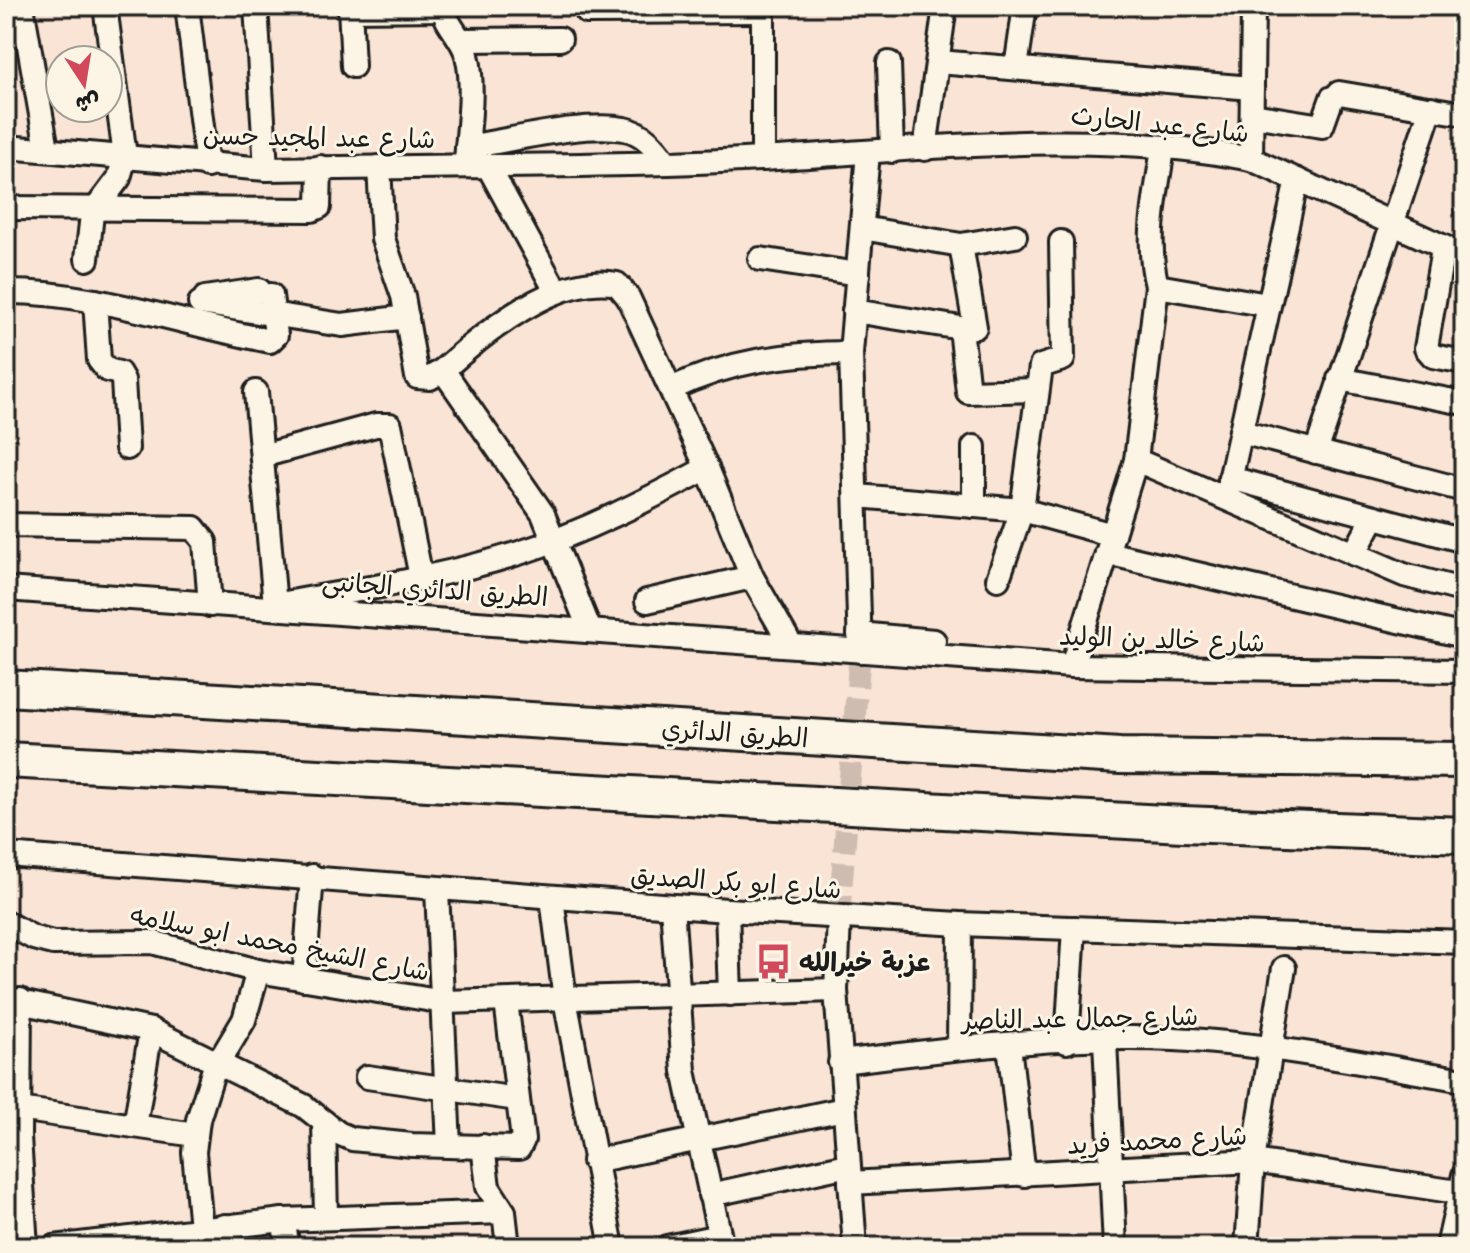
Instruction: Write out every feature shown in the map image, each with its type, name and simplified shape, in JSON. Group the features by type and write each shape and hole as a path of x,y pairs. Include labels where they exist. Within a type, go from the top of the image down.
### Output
{"highway":[{"name":"الطريق الدائري","path":"6,688 1120,756 1464,760"},
{"path":"6,760 1183,824 1464,835"}],"street":[{"path":"22,6 47,149"},
{"path":"87,259 94,209 119,178 125,156 105,6"},
{"path":"187,6 207,166"},
{"path":"256,6 266,169"},
{"path":"925,149 945,6"},
{"path":"1016,68 1025,6"},
{"path":"1251,159 1253,6"},
{"path":"353,66 350,8 442,8 449,26 461,40 469,68 467,157 598,127 626,129 650,142 667,163"},
{"path":"587,12 763,8 763,159"},
{"path":"461,40 560,39"},
{"path":"938,62 1252,88"},
{"path":"889,63 892,151"},
{"path":"1252,115 1322,126 1335,96 1464,114"},
{"path":"1316,452 1431,108"},
{"name":"شارع عبد الحارث","path":"667,163 1059,141 1163,149 1251,159 1454,252"},
{"name":"شارع عبد المجيد حسن","path":"6,147 266,169 379,167 467,157 490,166 667,163"},
{"path":"1073,661 1136,460 1157,286 1150,260 1150,233 1163,149"},
{"path":"860,642 851,353 868,152"},
{"path":"490,166 525,238 556,291"},
{"path":"6,208 312,210 319,207 322,201 320,167"},
{"path":"379,167 383,239 407,317 417,377 430,378 443,370 508,318 556,291 610,283 623,289 707,468 752,577 791,645"},
{"path":"1228,488 1297,180"},
{"path":"862,228 961,245 1015,236"},
{"path":"998,579 1022,510 1042,364 1063,359 1061,242"},
{"path":"854,311 972,328 977,323 961,245"},
{"path":"1454,252 1426,348 1433,356 1464,362"},
{"path":"760,259 858,274"},
{"path":"1157,286 1268,305"},
{"path":"6,292 47,293 196,313 270,341 276,335 269,300"},
{"path":"196,313 209,297 269,300 342,325 407,317"},
{"path":"95,301 99,360 107,370 119,373 123,380 127,448"},
{"path":"961,328 968,392 1037,390"},
{"path":"671,389 702,374 764,358 851,353"},
{"path":"443,370 528,490 555,540 589,628"},
{"path":"1339,379 1464,403"},
{"path":"256,392 275,605 421,577 555,540 707,468"},
{"path":"262,456 376,425 390,425 394,430 421,577"},
{"path":"1241,432 1464,490"},
{"path":"974,447 974,506"},
{"path":"1136,460 1228,488 1374,517 1464,541"},
{"path":"1228,488 1354,554 1404,575 1458,589"},
{"path":"857,496 1022,510 1110,544 1464,636"},
{"path":"1354,554 1374,517"},
{"path":"6,525 194,528 205,542 210,605"},
{"path":"647,601 752,577"},
{"name":"الطريق الدائري الجانبى","path":"6,589 210,605 275,605 791,645 860,642"},
{"name":"شارع خالد بن الوليد","path":"860,642 1073,661 1464,671"},
{"name":"شارع ابو بكر الصديق","path":"6,855 312,876 437,890 839,917 1464,942"},
{"path":"304,979 312,876"},
{"path":"437,890 449,1089 449,1146"},
{"path":"552,898 565,999 612,1247"},
{"path":"667,1247 721,1241 684,1071 672,906"},
{"path":"727,910 730,994"},
{"path":"839,917 836,990 855,1247"},
{"name":"شارع الشيخ محمد ابو سلامه","path":"6,923 34,938 53,943 152,942 258,971 444,1002 836,990"},
{"path":"959,1048 960,924"},
{"path":"1067,1042 1074,928"},
{"path":"1410,942 1436,954 1464,956"},
{"path":"1247,1247 1253,1161 1284,968"},
{"path":"201,1228 195,1135 218,1062 244,1020 258,971"},
{"path":"26,1247 13,1000 151,1030 310,1109 324,1122 352,1139 449,1146 522,1145 506,1001"},
{"path":"135,1126 151,1030"},
{"name":"شارع جمال عبد الناصر","path":"840,1062 959,1048 1173,1039 1271,1048 1464,1080"},
{"path":"1105,1041 1115,1247"},
{"path":"1009,1045 1024,1175"},
{"path":"367,1077 517,1099"},
{"path":"19,1109 195,1135"},
{"path":"594,1161 844,1109"},
{"path":"324,1122 326,1217"},
{"path":"483,1146 488,1187 504,1212 508,1247"},
{"name":"شارع محمد فريد","path":"710,1195 849,1174 1024,1175 1253,1161 1463,1187"},
{"path":"1448,1247 1463,1187"},
{"path":"54,1247 201,1228 227,1236 283,1220 504,1212"},
{"path":"283,1220 288,1247"}],"tunnel":[{"path":"839,917 860,651"}],"place":[{"name":"عزبة خيرالله","path":"773,962"}]}
